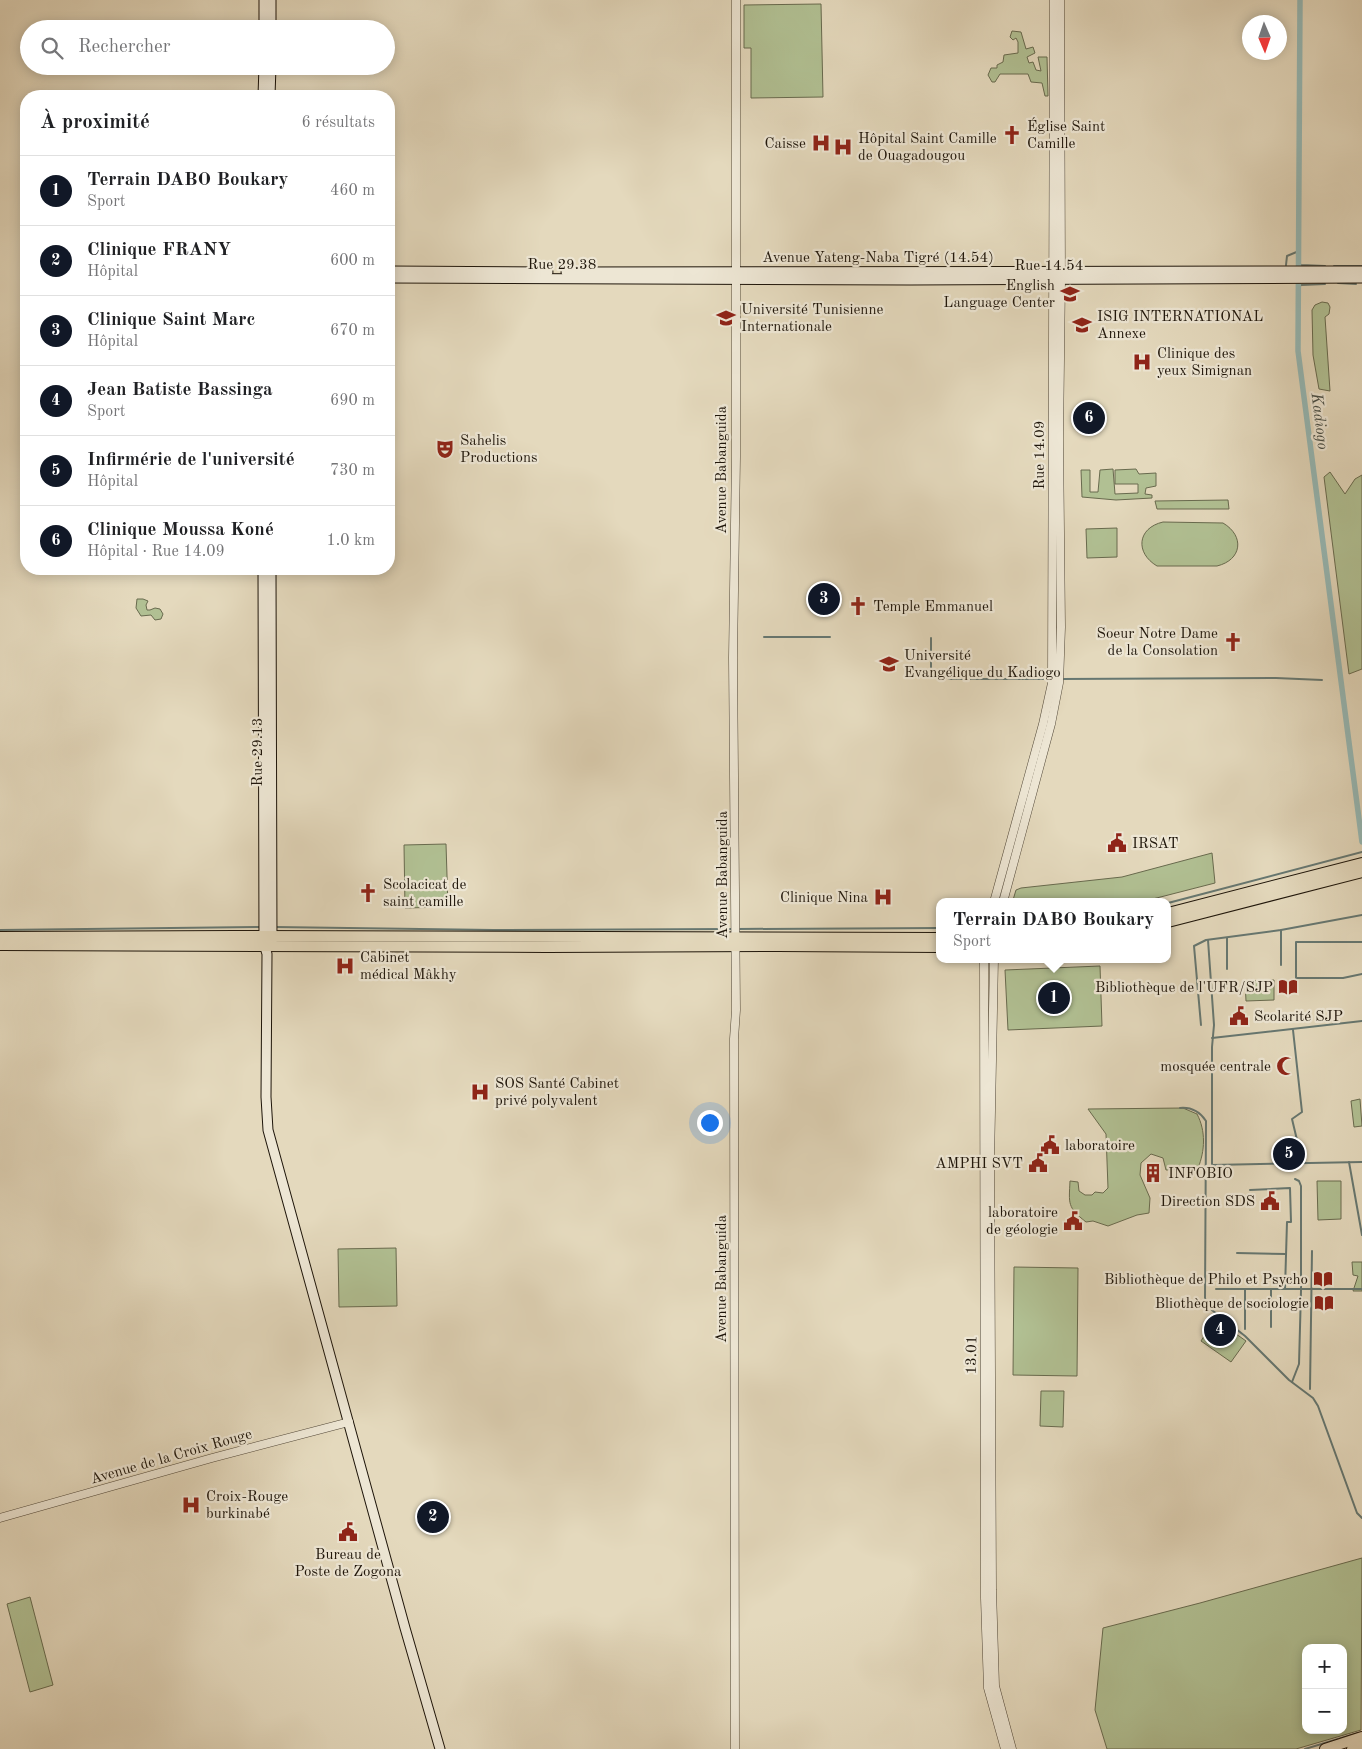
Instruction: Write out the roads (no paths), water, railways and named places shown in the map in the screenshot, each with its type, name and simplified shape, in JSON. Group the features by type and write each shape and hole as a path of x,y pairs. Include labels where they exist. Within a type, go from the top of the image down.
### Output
{"main road":[{"path":"264,0 264,20"},
{"path":"271,0 271,20"},
{"path":"264,75 264,90"},
{"path":"270,75 270,90"},
{"name":"Rue 29.38","path":"395,271 736,275"},
{"name":"Rue 14.54","path":"1303,275 1362,271"},
{"name":"Rue 29.38","path":"395,278 736,275"},
{"name":"Rue 14.54","path":"736,275 1303,275 1362,278"},
{"path":"263,575 268,943 266,1098 268,1130 440,1749"},
{"name":"Rue 29.13","path":"268,943 271,575"},
{"path":"1171,912 1358,868"},
{"path":"1171,921 1358,868"},
{"path":"0,937 522,946 936,938"},
{"path":"736,941 936,947"},
{"path":"0,944 268,943"},
{"path":"1325,1749 1362,1737"},
{"path":"1352,1749 1362,1746"}],"street":[{"name":"Avenue Babanguida","path":"735,1749 736,941 733,658 736,0"},
{"name":"Rue 14.09","path":"1004,898 1051,724 1059,683 1061,627 1054,0"},
{"name":"Rue 14.09","path":"995,898 1043,724 1052,683 1060,0"},
{"name":"13.01","path":"984,963 985,1598 988,1688 1005,1749"},
{"name":"13.01","path":"994,963 990,1160 992,1590 995,1686 1012,1749"},
{"name":"Avenue de la Croix Rouge","path":"0,1518 212,1458 349,1422"}],"waterway":[{"name":"Kadiogo","path":"1300,0 1298,351 1362,842"},
{"path":"1286,265 1287,256 1299,251"},
{"path":"1299,264 1325,266"},
{"path":"1334,266 1362,266"},
{"path":"1338,283 1356,284"},
{"path":"1299,287 1301,285 1325,284"},
{"path":"764,637 830,637"},
{"path":"931,638 931,677"},
{"path":"941,676 951,679 1043,679"},
{"path":"1060,679 1276,678 1322,680"},
{"path":"1171,902 1362,852"},
{"path":"1201,1025 1194,946 1206,940 1281,930 1362,915"},
{"path":"0,930 260,927"},
{"path":"275,927 493,930 733,929"},
{"path":"737,929 936,928"},
{"path":"1281,930 1281,965"},
{"path":"1227,938 1227,969"},
{"path":"1208,940 1214,1025 1212,1047 1212,1165 1362,1162"},
{"path":"1362,942 1296,942 1296,978 1343,978 1362,974"},
{"path":"1212,1038 1362,1021"},
{"path":"1293,1030 1302,1112 1292,1119 1297,1140 1299,1163"},
{"path":"1180,1108 1188,1108 1195,1111 1206,1121 1205,1298 1208,1307 1245,1336 1289,1380 1313,1398 1318,1406 1357,1513 1362,1518"},
{"path":"1349,1162 1362,1235"},
{"path":"1292,1382 1299,1364 1301,1291 1301,1186 1299,1181 1295,1179"},
{"path":"1250,1190 1290,1188 1291,1222 1287,1222 1285,1289"},
{"path":"1310,1389 1312,1251"},
{"path":"1237,1253 1286,1254"},
{"path":"1216,1289 1362,1289"},
{"path":"1245,1290 1245,1329"},
{"path":"1271,1290 1271,1327"},
{"path":"1305,1749 1358,1733"}],"place":[{"name":"Église Saint Camille","path":"1012,135"},
{"name":"Caisse","path":"821,143"},
{"name":"Hôpital Saint Camille de Ouagadougou","path":"843,147"},
{"name":"English Language Center","path":"1070,294"},
{"name":"Université Tunisienne Internationale","path":"726,318"},
{"name":"ISIG INTERNATIONAL Annexe","path":"1082,325"},
{"name":"Clinique des yeux Simignan","path":"1142,362"},
{"name":"Clinique Moussa Koné","path":"1089,418"},
{"name":"Sahelis Productions","path":"445,449"},
{"name":"Clinique Saint Marc","path":"824,599"},
{"name":"Temple Emmanuel","path":"858,606"},
{"name":"Soeur Notre Dame de la Consolation","path":"1233,642"},
{"name":"Université Evangélique du Kadiogo","path":"889,664"},
{"name":"IRSAT","path":"1117,843"},
{"name":"Scolacicat de saint camille","path":"368,893"},
{"name":"Clinique Nina","path":"883,897"},
{"name":"Cabinet médical Mâkhy","path":"345,966"},
{"name":"Bibliothèque de l'UFR/SJP","path":"1288,987"},
{"name":"Terrain DABO Boukary","path":"1054,998"},
{"name":"Scolarité SJP","path":"1239,1016"},
{"name":"mosquée centrale","path":"1286,1066"},
{"name":"SOS Santé Cabinet privé polyvalent","path":"480,1092"},
{"name":"laboratoire","path":"1050,1145"},
{"name":"Infirmérie de l'université","path":"1289,1154"},
{"name":"AMPHI SVT","path":"1038,1163"},
{"name":"INFOBIO","path":"1153,1173"},
{"name":"Direction SDS","path":"1270,1201"},
{"name":"laboratoire de géologie","path":"1073,1221"},
{"name":"Bibliothèque de Philo et Psycho","path":"1323,1279"},
{"name":"Bliothèque de sociologie","path":"1324,1303"},
{"name":"Jean Batiste Bassinga","path":"1220,1330"},
{"name":"Croix-Rouge burkinabé","path":"191,1505"},
{"name":"Clinique FRANY","path":"433,1517"},
{"name":"Bureau de Poste de Zogona","path":"348,1532"}]}
